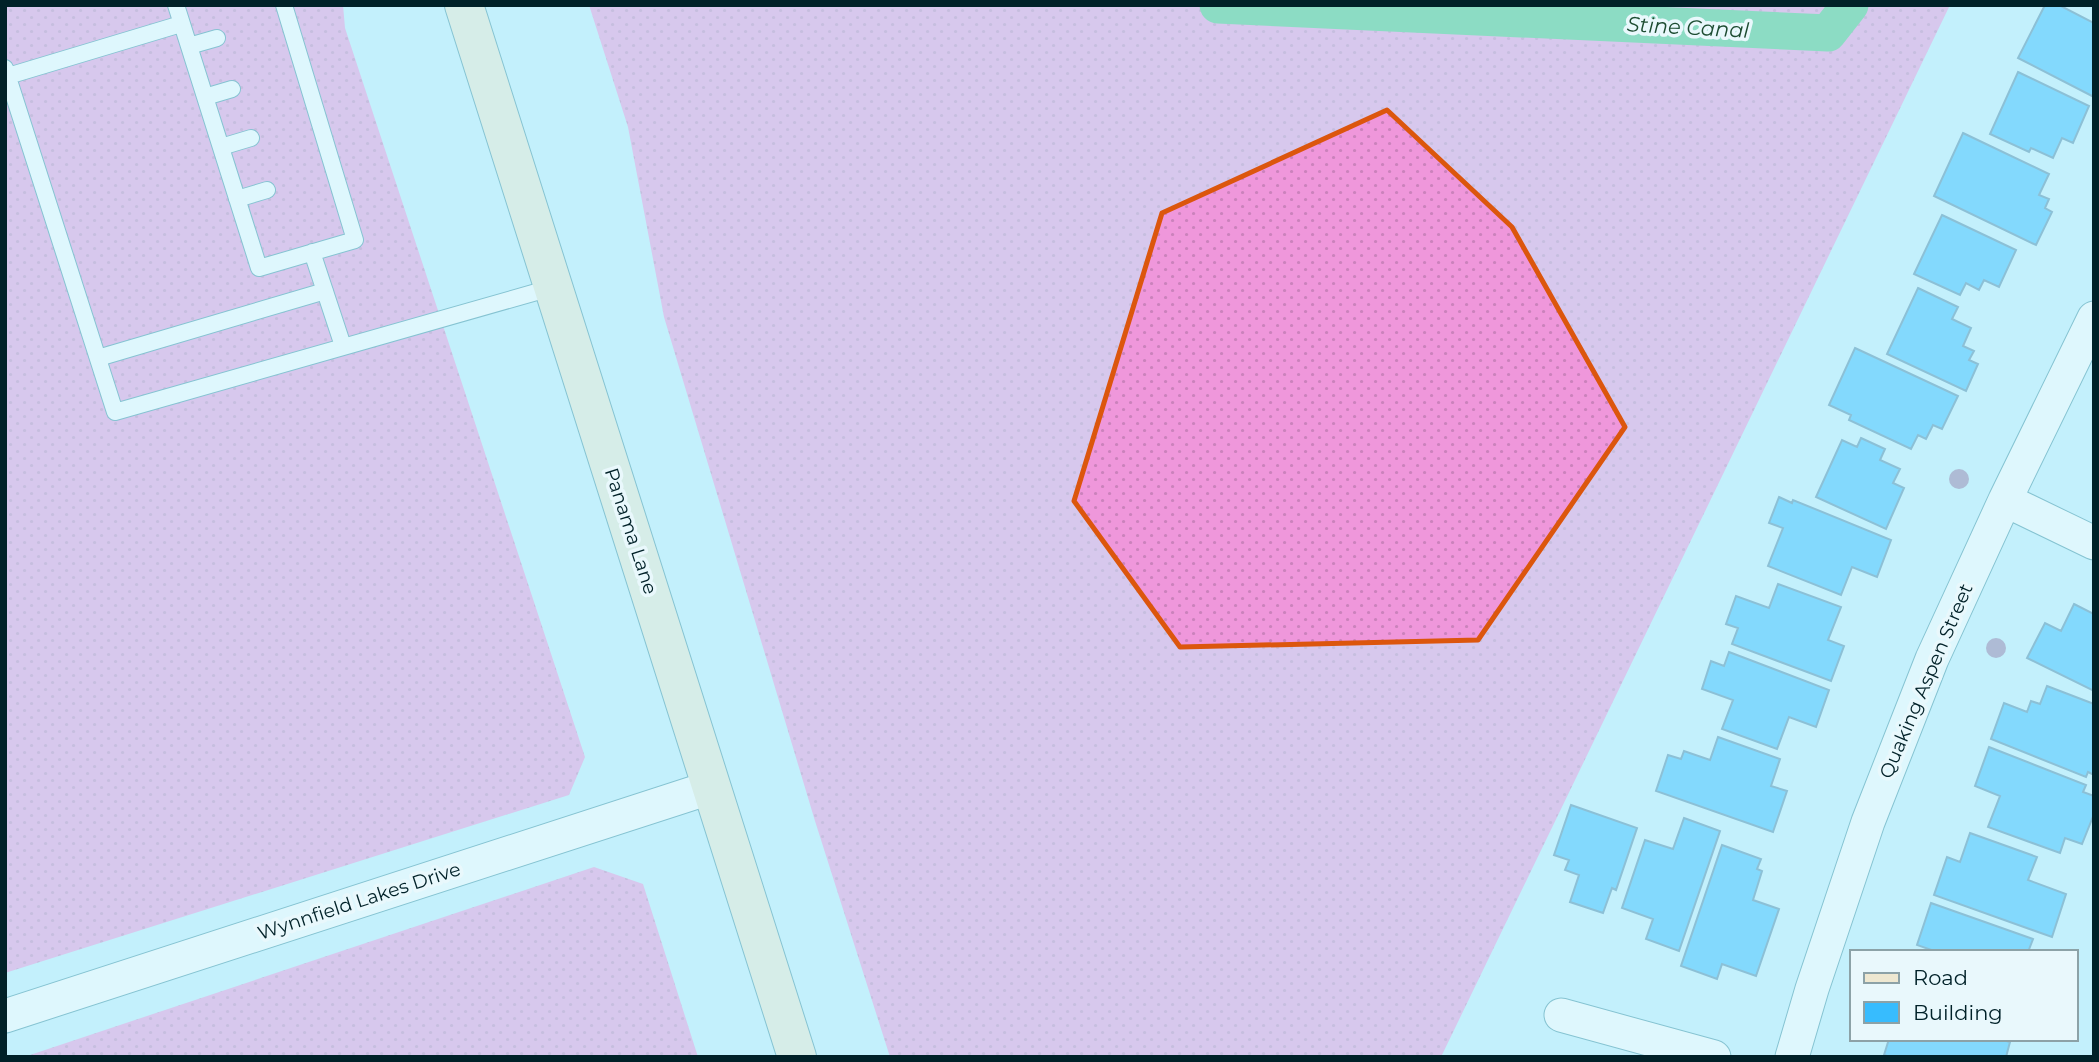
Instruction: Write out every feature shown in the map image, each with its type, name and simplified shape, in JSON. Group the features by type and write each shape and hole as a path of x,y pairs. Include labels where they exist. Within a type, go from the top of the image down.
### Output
{"main road":[{"name":"Panama Lane","path":"464,5 797,1057"}],"street":[{"name":"Quaking Aspen Street","path":"1792,1057 1868,822 1932,659 2005,500 2094,318"},
{"path":"2005,500 2094,543"},
{"name":"Wynnfield Lakes Drive","path":"5,1016 712,787"},
{"path":"1561,1014 1714,1057"}],"lane":[{"path":"176,5 259,268 355,240 326,172 319,118 295,70 281,15"},
{"path":"181,24 6,72 115,412 554,287"},
{"path":"189,46 217,38"},
{"path":"205,97 232,89"},
{"path":"302,123 319,118"},
{"path":"221,147 251,138"},
{"path":"237,199 267,190"},
{"path":"312,253 343,346"},
{"path":"98,358 325,291"}],"highlighted area":[{"path":"1387,110 1512,227 1625,427 1478,640 1180,647 1074,501 1162,213"}],"shaded area":[{"path":"5,5 343,5 345,28 585,757 569,795 5,973"},
{"path":"589,5 1950,5 1441,1057 890,1057 815,821 664,317 628,127"},
{"path":"594,867 643,884 698,1057 24,1057"}],"building":[{"path":"2045,5 2059,5 2094,23 2094,97 2018,58"},
{"path":"2018,72 2089,106 2073,143 2062,138 2053,158 2031,148 2029,152 1990,134"},
{"path":"1963,133 2049,174 2039,195 2049,199 2045,208 2052,212 2036,245 1934,196"},
{"path":"1942,215 2016,250 1999,287 1984,280 1979,290 1966,283 1960,295 1914,274"},
{"path":"1918,288 1958,307 1952,319 1971,328 1963,346 1974,351 1969,360 1978,364 1966,391 1887,354"},
{"path":"1855,348 1958,396 1942,429 1933,425 1926,439 1918,435 1911,449 1849,420 1851,415 1829,405"},
{"path":"1861,438 1885,449 1880,460 1900,469 1893,483 1904,488 1886,529 1816,497 1842,440 1857,447"},
{"path":"1779,497 1792,503 1793,500 1891,540 1877,577 1852,567 1841,595 1768,566 1783,528 1769,523"},
{"path":"1778,584 1841,607 1828,640 1844,646 1831,681 1732,644 1738,628 1726,624 1736,596 1769,608"},
{"path":"2074,604 2094,614 2094,691 2027,658 2045,623 2061,631"},
{"path":"1729,652 1829,690 1816,727 1789,717 1777,749 1722,729 1733,700 1702,689 1711,661 1724,666"},
{"path":"2047,686 2094,704 2094,775 2088,772 2086,777 1991,739 2004,703 2027,712 2031,701 2040,704"},
{"path":"1718,737 1780,759 1771,786 1787,791 1773,832 1656,791 1668,755 1681,759 1684,751 1710,760"},
{"path":"1989,747 2086,785 2083,792 2094,796 2094,814 2082,844 2065,838 2060,853 1988,827 2000,796 1975,786"},
{"path":"1571,805 1637,828 1616,890 1612,888 1603,913 1570,902 1579,875 1565,870 1569,860 1554,855"},
{"path":"1684,818 1720,831 1679,951 1646,939 1653,919 1622,908 1645,840 1673,849"},
{"path":"1970,833 2037,857 2028,880 2066,894 2052,937 1934,895 1947,857 1960,862"},
{"path":"1722,845 1761,859 1757,869 1762,871 1753,900 1779,909 1756,976 1722,964 1717,979 1681,966"},
{"path":"1931,903 2033,939 2029,950 1931,950 1917,945"},
{"path":"1888,1041 2010,1042 2006,1057 1884,1055"}],"waterway":[{"name":"Stine Canal","path":"1218,5 1828,33 1850,5"}]}
